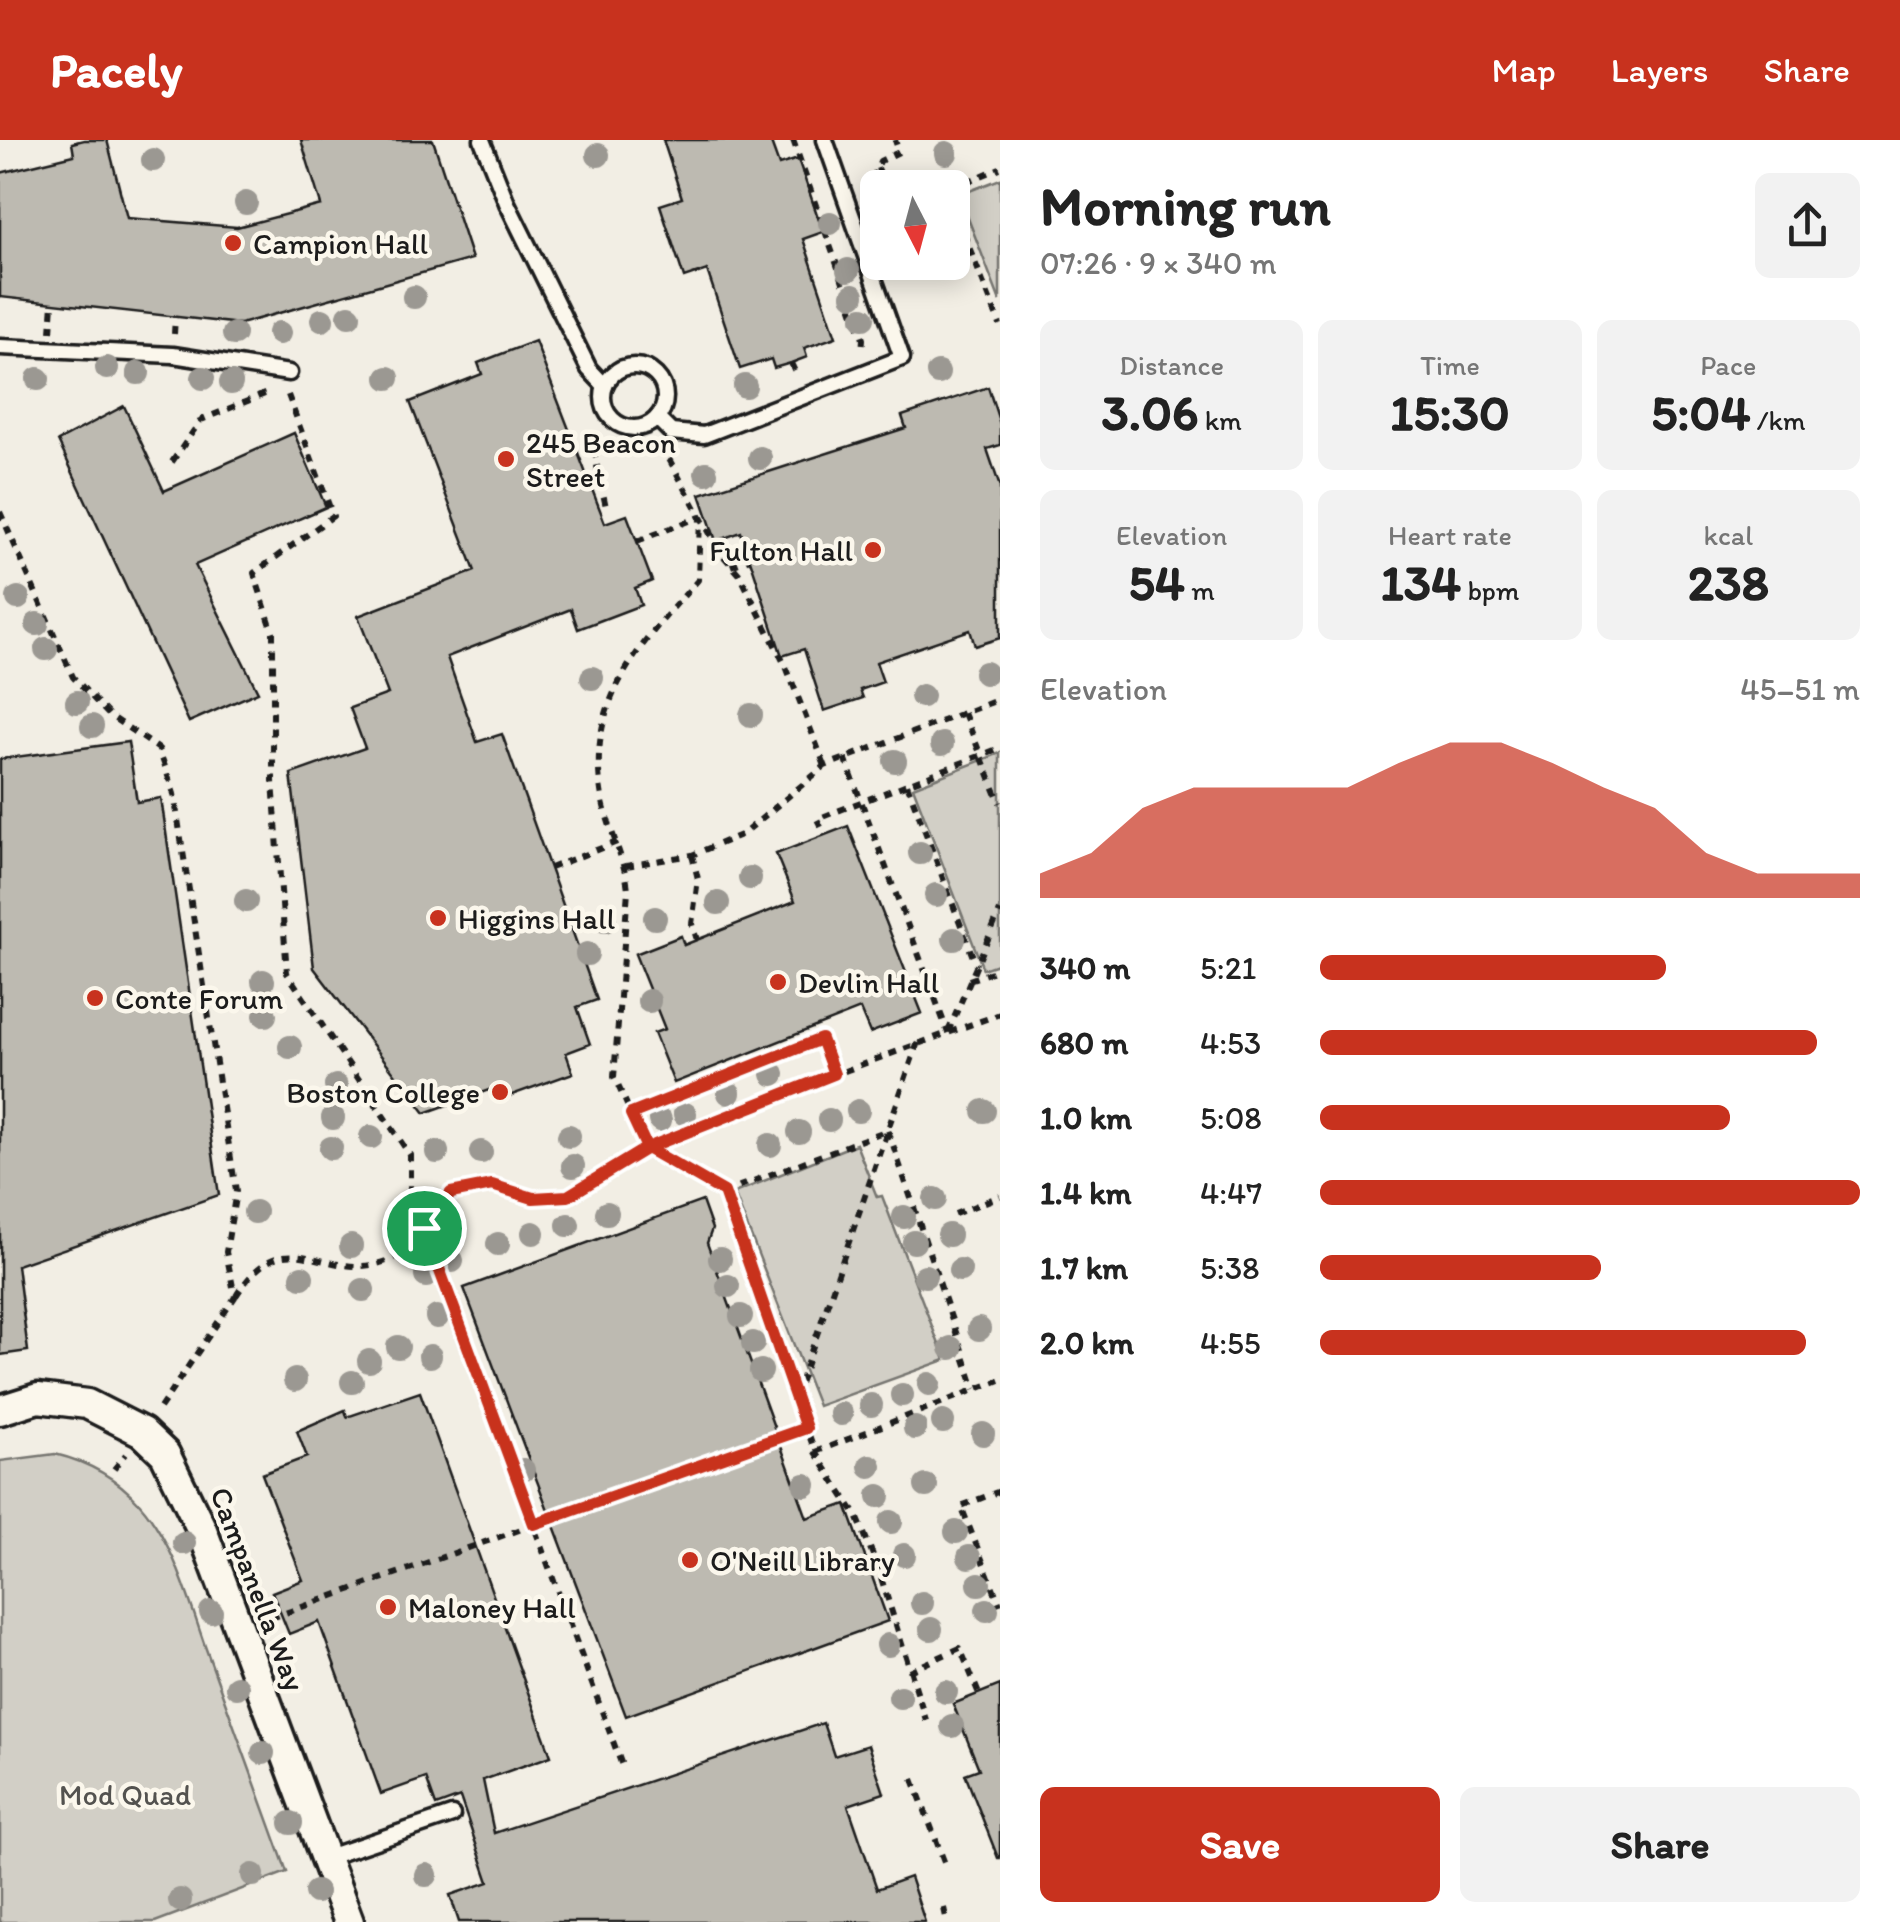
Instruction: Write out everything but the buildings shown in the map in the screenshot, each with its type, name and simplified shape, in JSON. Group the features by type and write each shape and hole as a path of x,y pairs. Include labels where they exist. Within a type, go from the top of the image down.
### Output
{"street":[{"name":"Campanella Way","path":"0,1410 38,1398 87,1404 142,1432 165,1454 202,1530 348,1922"}],"lane":[{"path":"482,140 507,203 548,277 590,368 604,386"},
{"path":"657,418 671,432 704,435 902,358 825,140"},
{"path":"0,347 172,355 289,379"},
{"path":"628,367 643,368 656,376 664,389 664,404 657,418 642,428 625,428 610,418 603,403 604,386 614,373 628,367"},
{"path":"325,1858 452,1815"}],"path":[{"path":"794,140 863,339 862,351 855,358"},
{"path":"876,170 880,161 899,152 895,140"},
{"path":"878,166 879,170"},
{"path":"970,180 1000,168"},
{"path":"970,249 1000,325"},
{"path":"52,319 53,303"},
{"path":"791,363 797,378 812,373"},
{"path":"172,462 201,420 289,379 288,402 333,516 254,573 273,632 273,781 287,974 410,1155 410,1190 624,1771"},
{"path":"590,434 606,507"},
{"path":"670,458 700,517 740,575 787,669 825,766"},
{"path":"0,512 73,676 100,708 159,749 168,769 236,1191 226,1252 236,1297"},
{"path":"637,541 700,517"},
{"path":"700,517 698,580 634,652 604,719 597,767 604,807 626,866 628,890 614,1077 647,1148 724,1192 815,1452 857,1516 878,1565 926,1720"},
{"path":"732,566 750,560"},
{"path":"626,866 692,855 742,834 825,766 1000,699"},
{"path":"964,713 1000,803"},
{"path":"822,827 817,819 1000,748"},
{"path":"845,758 948,1033"},
{"path":"906,784 976,966"},
{"path":"550,868 617,842"},
{"path":"692,855 698,879 692,924 697,940"},
{"path":"948,1033 1000,910"},
{"path":"970,980 1000,968"},
{"path":"153,1418 250,1274 265,1263 290,1253 316,1256 339,1266 368,1268 397,1257 451,1193 492,1185 533,1198 568,1196 647,1148 918,1041 1000,1014"},
{"path":"631,1114 821,1039 834,1074"},
{"path":"795,1398 918,1041"},
{"path":"724,1192 888,1130"},
{"path":"888,1130 975,1390"},
{"path":"956,1214 1000,1196"},
{"path":"815,1452 1000,1380"},
{"path":"271,1618 806,1428"},
{"path":"1000,1491 961,1506 1000,1605"},
{"path":"909,1671 960,1648 979,1694"},
{"path":"913,1779 945,1864"},
{"path":"944,1908 947,1922"}],"green space":[{"path":"1000,179 1000,301 970,223 970,191"},
{"path":"1000,753 1000,963 983,969 913,787"},
{"path":"856,1144 877,1197 882,1196 945,1360 818,1406 734,1193"},
{"name":"Mod Quad","path":"55,1454 79,1461 111,1478 139,1503 162,1536 187,1592 287,1872 155,1922 0,1922 0,1461"}],"place":[{"name":"Campion Hall","path":"233,243"},
{"name":"245 Beacon Street","path":"506,459"},
{"name":"Fulton Hall","path":"873,550"},
{"name":"Higgins Hall","path":"438,918"},
{"name":"Devlin Hall","path":"778,982"},
{"name":"Conte Forum","path":"95,998"},
{"name":"Boston College","path":"500,1092"},
{"name":"O'Neill Library","path":"690,1560"},
{"name":"Maloney Hall","path":"388,1607"}],"route":[{"path":"424,1228 451,1193 492,1185 533,1198 568,1196 647,1148 631,1114 821,1039 834,1074 647,1148 724,1192 806,1428 534,1524 424,1228"}]}
